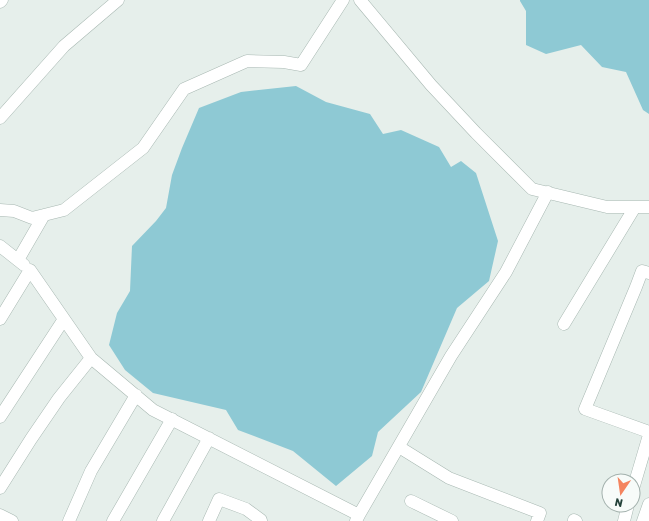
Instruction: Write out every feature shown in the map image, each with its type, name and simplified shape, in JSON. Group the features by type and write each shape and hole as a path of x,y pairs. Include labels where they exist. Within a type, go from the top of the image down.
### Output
{"street":[{"path":"0,118 64,46 118,0"},
{"path":"0,210 14,211 32,218 64,210 143,148 184,90 247,61 284,62 301,66 343,0"},
{"path":"360,0 431,84 476,133 532,189 607,207 649,207"},
{"path":"0,246 30,270 91,358 153,410 209,438 358,518 451,356 506,272 548,192"},
{"path":"564,324 636,207"},
{"path":"18,260 44,215"},
{"path":"0,318 30,270"},
{"path":"638,473 649,433 585,409 642,271 649,273"},
{"path":"0,417 64,319"},
{"path":"0,488 59,398 91,358"},
{"path":"69,521 91,471 136,395"},
{"path":"112,521 172,419"},
{"path":"163,521 209,438"},
{"path":"399,446 450,478 540,513 537,521"},
{"path":"209,521 219,499 246,509 261,521"},
{"path":"411,501 431,517 452,521"},
{"path":"643,521 649,504"},
{"path":"0,515 12,521"}],"water":[{"path":"520,0 649,0 649,114 643,110 626,72 602,67 581,45 546,54 526,45 526,11"},
{"path":"296,86 326,102 370,114 383,134 401,130 439,147 451,167 461,161 476,173 498,241 489,281 457,308 421,392 378,432 372,456 336,486 293,451 238,430 226,410 153,393 125,370 109,345 117,313 130,291 132,246 156,221 166,208 172,175 199,108 241,92"}]}
